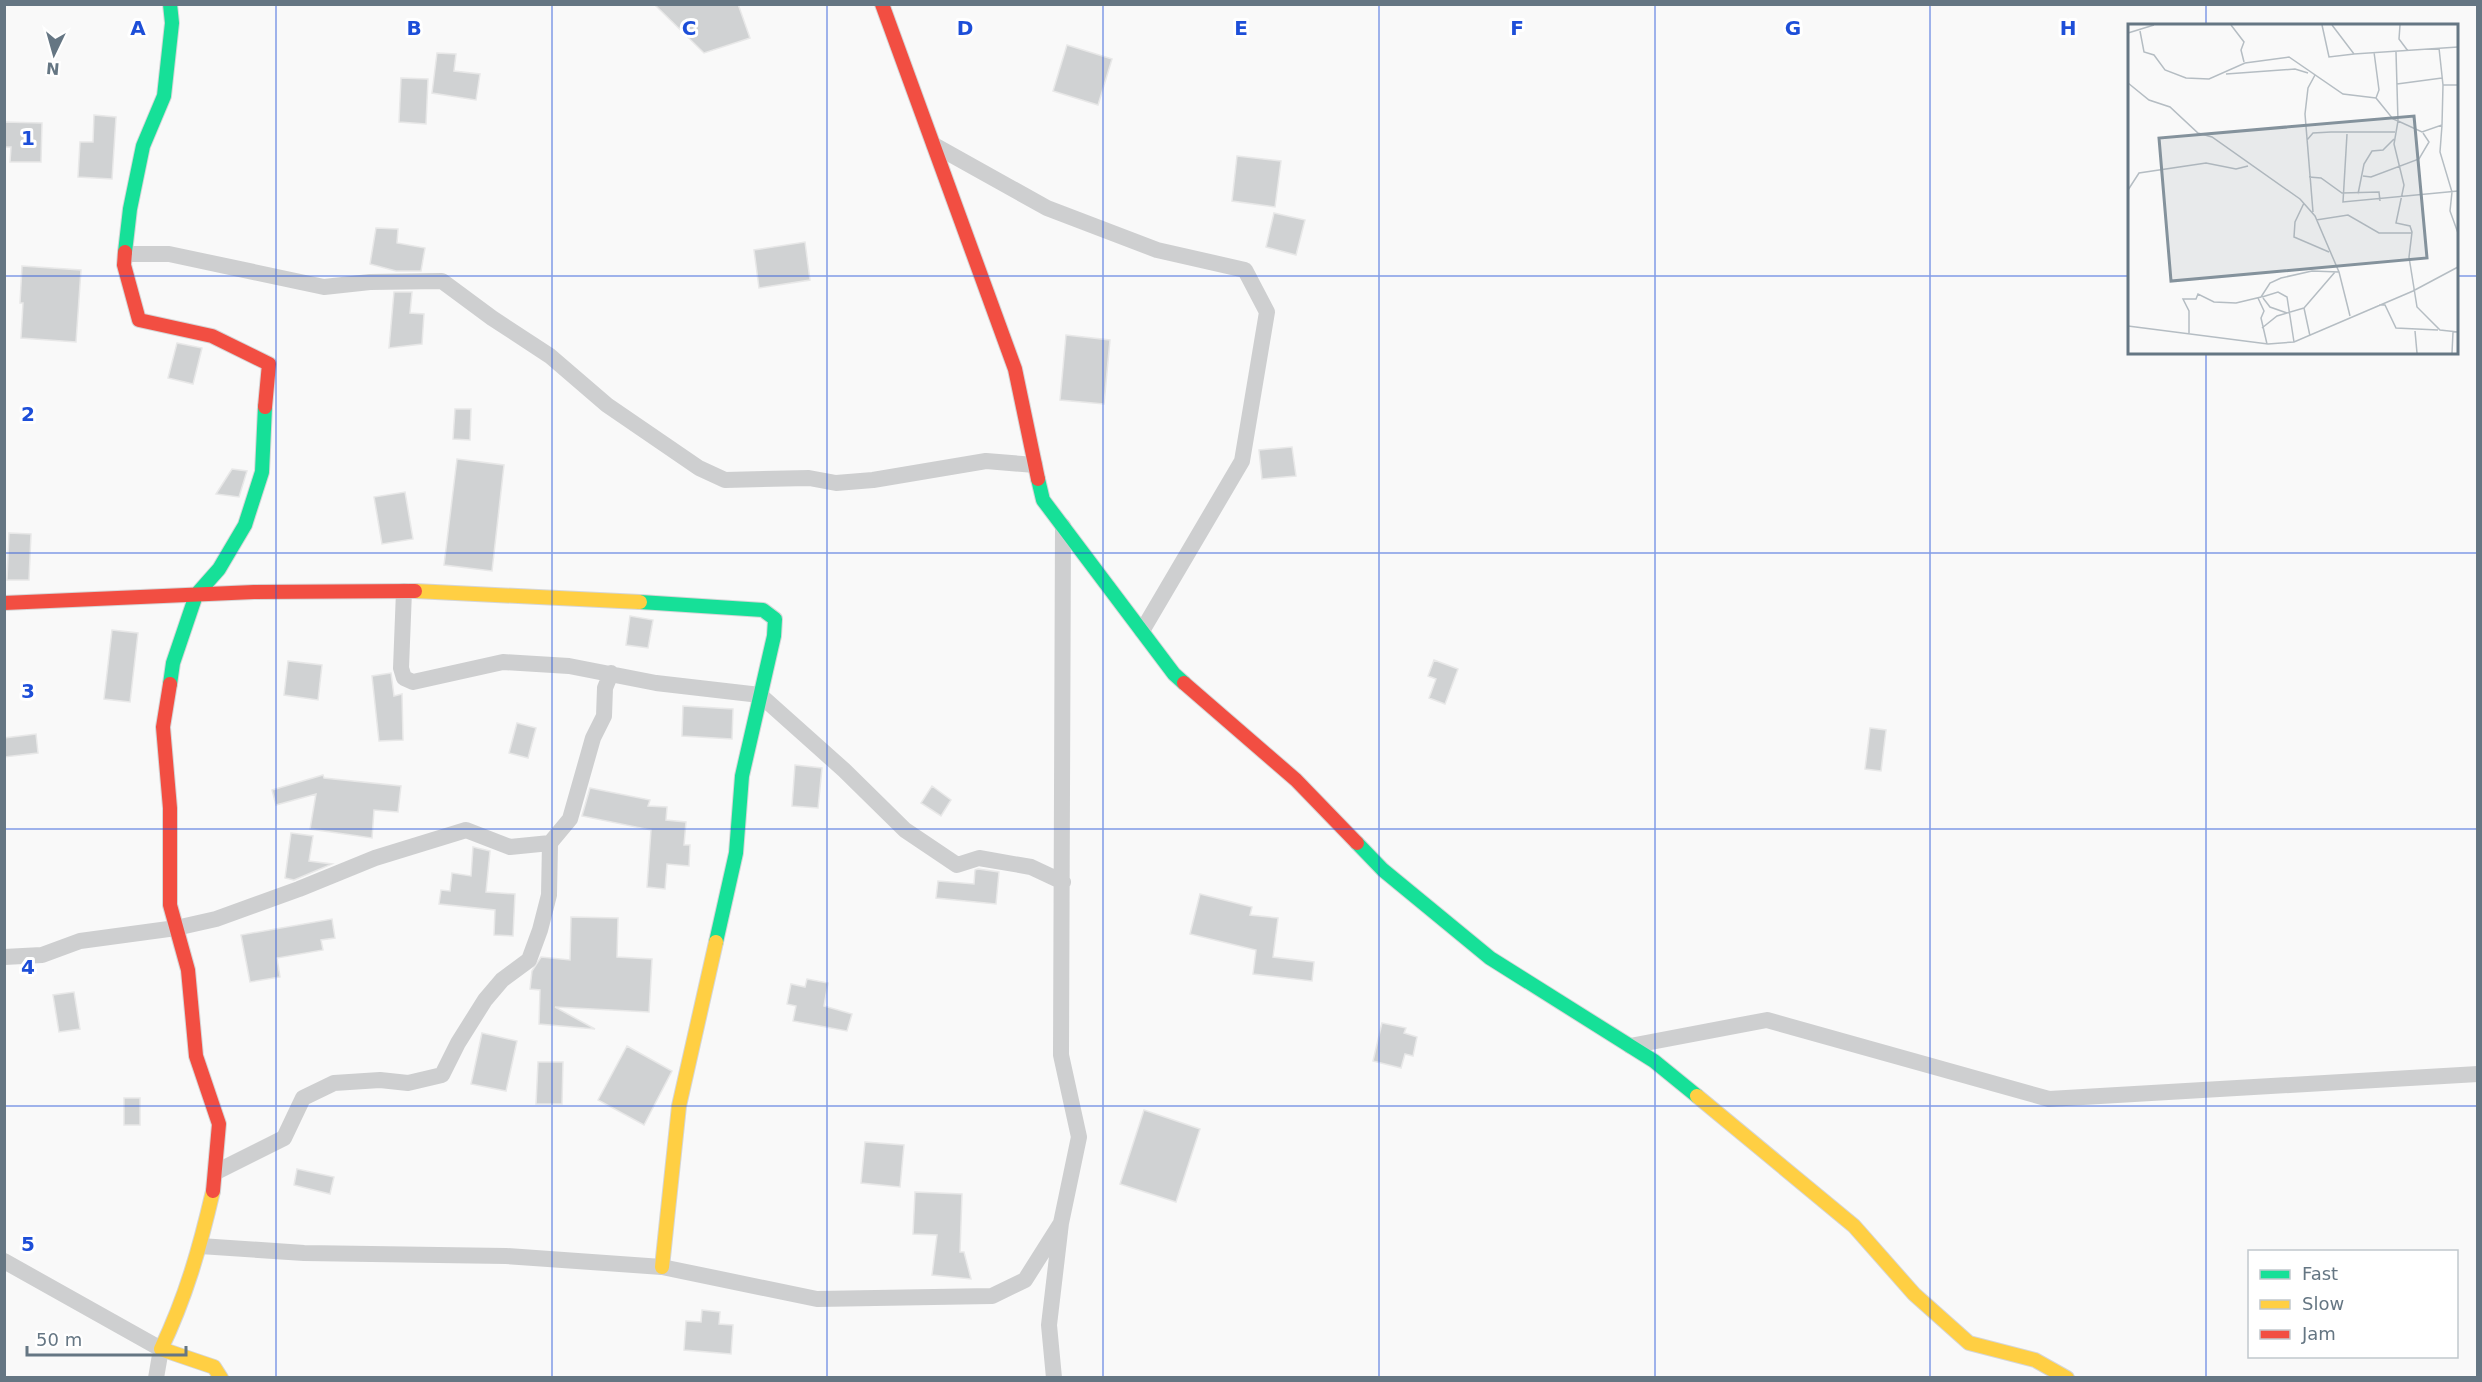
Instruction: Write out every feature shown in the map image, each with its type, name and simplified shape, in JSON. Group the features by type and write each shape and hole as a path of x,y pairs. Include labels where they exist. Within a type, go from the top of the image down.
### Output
{"street":[{"path":"156,1377 161,1349 180,1310 200,1246 216,1172 219,1124 196,1056 188,970 170,905 170,808 163,727 173,663 196,595 219,569 246,525 262,472 265,405 270,364 212,336 139,320 124,265 125,254 130,209 143,146 164,96 172,23 170,4"},
{"path":"882,4 1015,369 1043,500 1174,674 1296,780 1383,870 1490,958 1654,1061 1854,1226 1914,1294 1969,1343 2035,1360 2067,1377"},
{"path":"934,145 1047,208 1156,250 1245,270 1267,312 1242,461 1142,631"},
{"path":"125,254 170,254 324,287 370,282 442,281 492,318 550,356 607,405 699,468 725,480 809,478 836,483 873,480 986,461 1035,465"},
{"path":"1054,1377 1048,1325 1061,1223 1079,1137 1062,1055 1063,526"},
{"path":"404,591 401,668 404,678 413,682 503,662 569,666 656,683 760,695 905,830 957,865 979,858 1031,867 1063,882"},
{"path":"4,603 196,595 404,591 763,610 775,619 774,636 742,776 736,853 679,1106 662,1267"},
{"path":"216,1172 285,1138 303,1098 334,1083 380,1080 408,1083 442,1075 458,1043 485,1000 502,980 529,960 549,895 550,843 570,819 591,746 604,716 605,688 611,674"},
{"path":"4,957 42,954 80,941 176,928 216,919 299,890 375,858 466,830 510,847 550,843"},
{"path":"1630,1046 1767,1020 2049,1099 2478,1074"},
{"path":"200,1246 304,1253 506,1256 662,1267 818,1299 992,1296 1025,1280 1061,1223"},
{"path":"4,1261 161,1349 214,1367 222,1377"}],"building":[{"path":"654,4 738,4 750,38 704,53"},
{"path":"1067,45 1112,59 1098,105 1053,91"},
{"path":"437,53 456,54 454,71 480,74 476,100 432,93"},
{"path":"401,78 428,79 426,124 399,122"},
{"path":"94,115 116,117 112,179 78,177 80,142 93,142"},
{"path":"4,122 42,123 41,162 10,162 11,147 4,147"},
{"path":"1237,156 1281,161 1275,207 1232,201"},
{"path":"1274,213 1305,220 1296,255 1266,247"},
{"path":"376,228 398,229 397,243 425,248 421,271 396,271 370,264"},
{"path":"805,242 810,280 759,288 754,250"},
{"path":"22,266 81,270 76,342 21,338"},
{"path":"394,292 412,292 410,313 424,314 422,344 389,348"},
{"path":"1066,335 1110,340 1104,404 1060,400"},
{"path":"177,343 202,348 193,384 168,378"},
{"path":"455,409 471,409 470,440 453,439"},
{"path":"1292,447 1296,476 1262,479 1259,450"},
{"path":"457,459 504,465 492,571 444,565"},
{"path":"232,469 247,471 239,497 216,494"},
{"path":"405,492 413,539 382,544 374,497"},
{"path":"9,533 31,534 29,580 7,580"},
{"path":"630,616 653,620 648,648 626,645"},
{"path":"112,630 138,633 130,702 104,699"},
{"path":"1434,660 1458,669 1445,704 1429,698 1436,679 1428,676"},
{"path":"288,661 322,665 318,700 284,695"},
{"path":"391,673 394,696 402,694 403,740 379,741 372,676"},
{"path":"683,706 733,709 732,739 682,736"},
{"path":"517,723 536,728 528,758 509,753"},
{"path":"1870,728 1886,730 1881,771 1865,769"},
{"path":"36,734 38,753 4,757 4,738"},
{"path":"795,765 822,768 818,808 792,806"},
{"path":"323,775 324,778 401,786 398,812 374,810 372,838 310,829 316,794 276,805 272,790"},
{"path":"932,786 951,800 941,816 921,803"},
{"path":"590,788 650,800 648,806 667,807 666,820 686,822 684,845 690,845 689,866 667,864 665,889 647,887 651,830 582,816"},
{"path":"291,833 313,836 309,861 332,864 294,880 285,878"},
{"path":"473,847 490,851 486,892 515,894 513,936 494,935 495,910 439,904 441,890 450,891 452,873 471,876"},
{"path":"975,870 999,872 996,904 936,898 938,881 974,884"},
{"path":"1200,894 1252,907 1250,915 1278,918 1273,957 1314,962 1312,981 1253,974 1256,950 1190,934"},
{"path":"571,917 618,918 617,957 652,959 649,1012 555,1007 595,1029 539,1024 540,990 530,989 532,971 541,957 570,960"},
{"path":"332,919 335,938 321,940 323,950 277,958 280,977 250,982 241,935"},
{"path":"807,979 828,983 824,1006 852,1014 847,1031 793,1021 796,1006 787,1004 791,984 805,987"},
{"path":"74,992 80,1029 59,1032 53,995"},
{"path":"1382,1023 1406,1028 1404,1033 1417,1037 1413,1056 1405,1054 1401,1068 1373,1061"},
{"path":"482,1033 517,1041 506,1091 471,1084"},
{"path":"627,1046 672,1071 644,1125 598,1100"},
{"path":"538,1062 563,1062 562,1104 536,1104"},
{"path":"124,1098 140,1098 140,1125 124,1125"},
{"path":"1144,1110 1200,1129 1176,1202 1120,1184"},
{"path":"865,1142 904,1145 900,1187 861,1183"},
{"path":"297,1169 334,1177 330,1194 294,1185"},
{"path":"915,1192 962,1194 960,1252 964,1252 971,1279 932,1275 937,1235 913,1234"},
{"path":"702,1310 720,1312 719,1324 733,1325 731,1354 684,1350 686,1321 701,1322"}],"traffic: fast":[{"path":"125,252 130,209 143,146 164,96 172,23 170,4"},
{"path":"170,684 173,663 196,595 219,569 245,525 262,472 265,407"},
{"path":"1038,479 1043,500 1174,674 1184,683"},
{"path":"640,602 763,610 775,619 774,636 742,776 736,853 716,942"},
{"path":"1357,843 1383,870 1490,958 1654,1061 1697,1096"}],"traffic: slow":[{"path":"415,591 640,602"},
{"path":"662,1267 679,1106 716,942"},
{"path":"1697,1096 1854,1226 1914,1294 1969,1343 2035,1360 2067,1378"},
{"path":"213,1191 192,1272 161,1349 214,1367 221,1378"}],"traffic: jam":[{"path":"882,4 1015,369 1038,479"},
{"path":"125,252 124,265 139,320 212,336 269,364 265,407"},
{"path":"4,603 254,592 415,591"},
{"path":"1184,683 1296,780 1357,843"},
{"path":"170,684 163,727 170,808 170,905 188,970 196,1056 219,1124 213,1191"}]}
